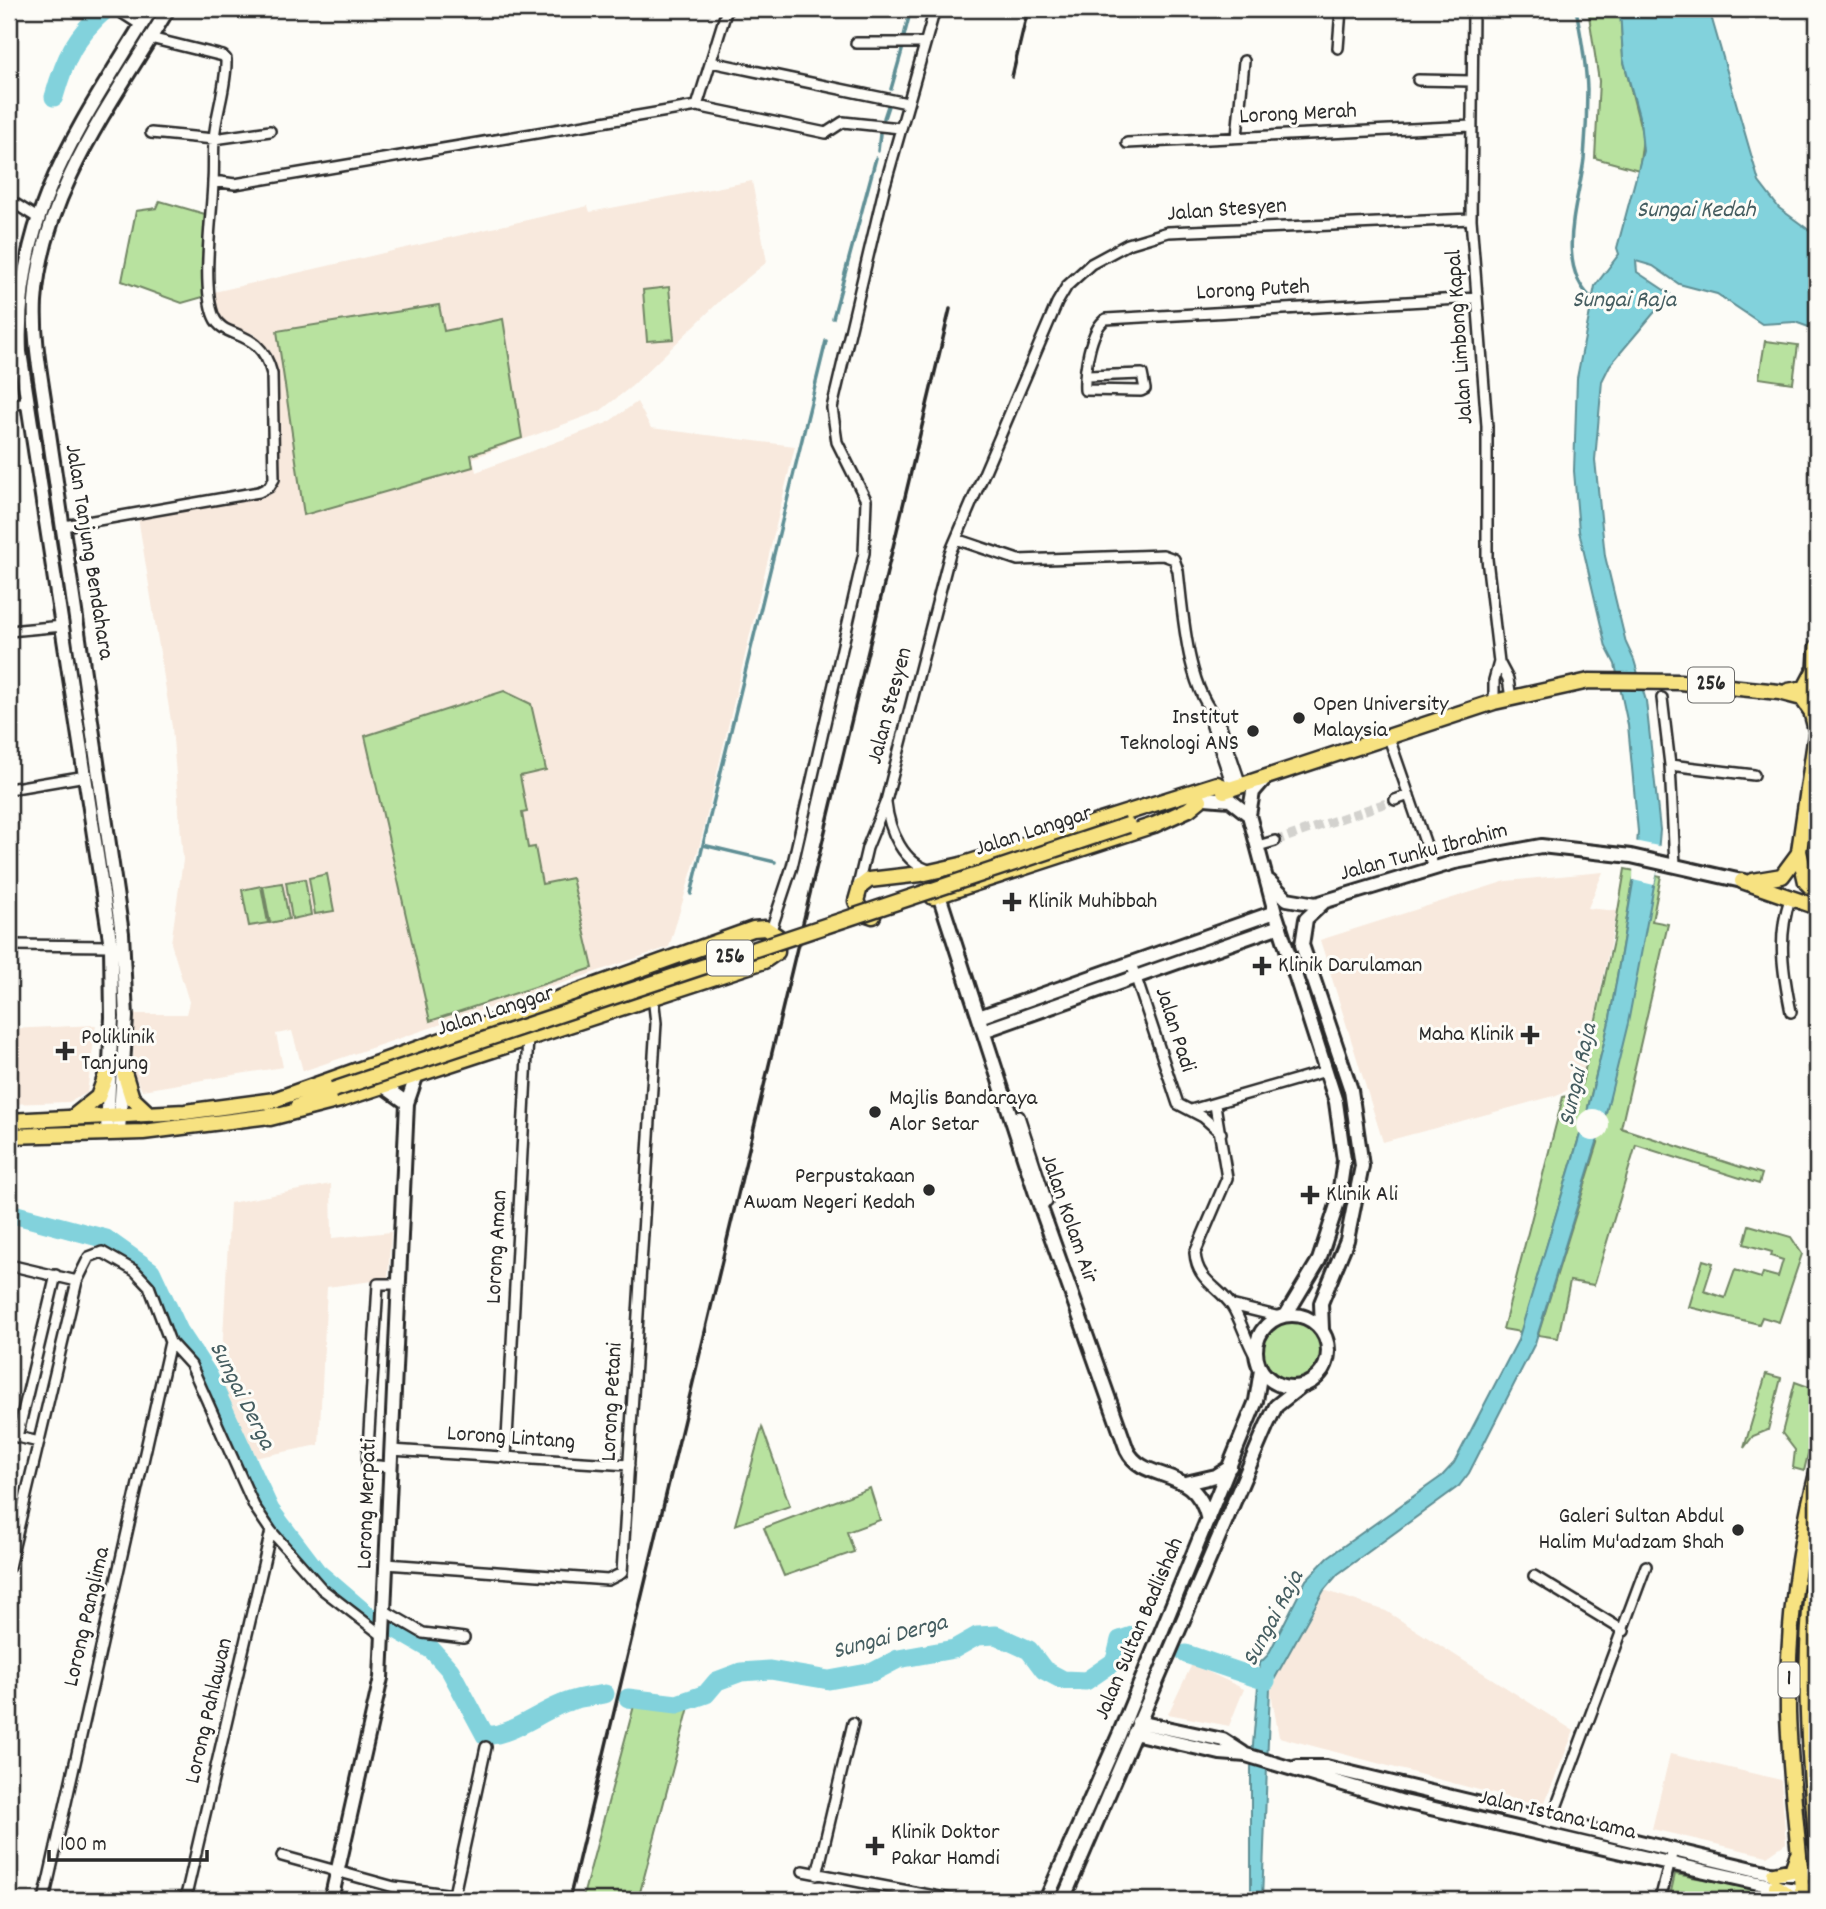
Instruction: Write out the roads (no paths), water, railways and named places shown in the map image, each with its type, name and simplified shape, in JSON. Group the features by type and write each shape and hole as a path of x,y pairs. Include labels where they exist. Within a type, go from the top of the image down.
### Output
{"main road":[{"name":"Jalan Tanjung Bendahara","path":"116,1068 111,946 14,314 36,217 62,160 151,9"},
{"name":"Jalan Tanjung Bendahara","path":"113,1132 116,1068 126,1017 122,933 37,349 35,304 44,246 58,204 75,167 168,9"},
{"path":"1817,647 1817,687"},
{"name":"Jalan Langgar","path":"1779,692 1805,688 1815,669"},
{"name":"Jalan Langgar","path":"9,1136 113,1132 270,1118 333,1090 1128,825 1388,735 1511,698 1589,681 1615,680 1779,692 1802,698 1807,703 1817,728"},
{"path":"1817,728 1799,851 1806,882 1817,893"},
{"path":"1268,775 1254,792 1249,815 1275,912 1338,1114 1343,1175 1338,1202 1319,1260 1283,1316 1260,1333 1258,1363 1277,1384 1300,1387 1322,1372 1328,1359 1328,1346 1322,1329 1321,1303 1352,1225 1362,1175 1355,1107 1344,1064 1302,945 1306,919 1324,903"},
{"path":"1235,787 1217,784 936,872 869,880 860,887 856,895 858,909 868,916 939,895 1154,825 1189,809 1203,799 1230,800 1249,815"},
{"name":"Jalan Tunku Ibrahim","path":"1324,903 1434,868 1508,849 1541,846 1581,848 1661,861 1742,881"},
{"path":"1742,881 1769,880 1782,876 1799,851"},
{"path":"1267,878 1281,895 1294,902 1309,905 1324,903"},
{"path":"1742,881 1817,907"},
{"name":"Jalan Kolam Air","path":"939,895 1035,1191 1127,1450 1139,1463 1186,1483"},
{"path":"979,1017 1275,912"},
{"path":"983,1031 1280,926"},
{"path":"268,1102 759,928 771,930 779,944 772,958 330,1103 270,1118"},
{"path":"116,1068 132,1098 149,1114"},
{"path":"72,1118 98,1097 116,1068"},
{"name":"Lorong Merpati","path":"331,1900 378,1701 407,1103 417,1074"},
{"path":"382,1086 407,1103"},
{"name":"Jalan Langgar","path":"9,1121 149,1114 315,1097"},
{"path":"1283,1316 1303,1316 1322,1329"},
{"name":"Jalan Sultan Badlishah","path":"1046,1900 1256,1401 1258,1363"},
{"name":"Jalan Sultan Badlishah","path":"1063,1900 1276,1406 1300,1387"},
{"path":"1186,1483 1216,1476 1230,1466"},
{"name":"1","path":"1800,1897 1788,1714 1789,1669 1808,1521 1817,1473"},
{"path":"1186,1483 1202,1500 1208,1520"},
{"path":"1808,1521 1817,1532"},
{"name":"1","path":"1817,1560 1809,1628 1809,1736 1817,1844"},
{"name":"Jalan Istana Lama","path":"1136,1727 1223,1740 1246,1755 1324,1780 1400,1801 1670,1864 1775,1880 1817,1874"},
{"name":"Jalan Istana Lama","path":"1290,1767 1325,1767 1673,1850 1775,1880"},
{"path":"1541,1834 1551,1821"},
{"path":"1797,1831 1795,1867 1775,1880 1800,1897 1817,1889"}],"street":[{"path":"116,9 141,25"},
{"path":"697,106 727,9"},
{"path":"771,930 792,867 864,553 866,500 837,442 832,408 900,128 935,9"},
{"path":"1338,48 1341,9"},
{"name":"Jalan Limbong Kapal","path":"1473,9 1471,219 1487,426 1487,559 1499,662 1508,679 1511,698"},
{"path":"64,526 259,492 269,487 274,479 272,374 268,357 242,334 222,326 214,318 211,302 209,238 214,139 226,59 223,55 150,38"},
{"path":"856,43 924,43"},
{"path":"1237,138 1244,61"},
{"path":"711,62 908,103"},
{"path":"1418,80 1471,81"},
{"path":"213,181 235,184 697,106 826,133 843,121 900,128"},
{"name":"Lorong Merah","path":"1126,143 1471,127"},
{"path":"151,133 214,139 270,131"},
{"path":"9,200 36,217"},
{"name":"Jalan Stesyen","path":"856,895 867,848 886,801 956,539 1043,333 1061,295 1075,276 1128,244 1168,232 1471,219"},
{"name":"Lorong Puteh","path":"1087,376 1142,374 1145,388 1141,391 1087,393 1084,388 1096,329 1106,319 1476,298"},
{"path":"9,405 27,402"},
{"path":"956,539 1018,559 1163,555 1174,559 1178,571 1187,648 1212,713 1211,723 1235,787"},
{"path":"9,631 63,626"},
{"name":"Jalan Limbong Kapal","path":"1494,702 1494,680 1499,662"},
{"path":"1662,698 1670,765 1675,864"},
{"path":"1388,735 1434,868"},
{"path":"1670,765 1754,775"},
{"path":"9,789 86,776"},
{"path":"1395,800 1409,795"},
{"path":"886,801 890,825 898,842 918,864 936,872"},
{"path":"1258,846 1275,841"},
{"path":"1790,899 1786,912 1782,962 1791,1012"},
{"path":"9,945 111,946"},
{"name":"Jalan Padi","path":"1131,963 1178,1104 1182,1108"},
{"name":"Lorong Petani","path":"386,1564 613,1579 624,1569 656,1023 653,996"},
{"name":"Lorong Aman","path":"506,1458 528,1037"},
{"path":"1182,1108 1197,1110 1326,1071"},
{"path":"1215,1105 1227,1178 1195,1253 1202,1276 1231,1305 1258,1363"},
{"path":"1182,1108 1203,1117 1221,1133"},
{"path":"1019,1116 1047,1202"},
{"path":"9,1567 76,1280 89,1257 96,1252 102,1252 135,1271 149,1286 170,1342 191,1365 254,1506 271,1531 322,1589 383,1636"},
{"path":"9,1265 76,1280"},
{"path":"38,1442 13,1436 56,1275"},
{"path":"390,1467 367,1465 378,1284 398,1284"},
{"path":"1231,1305 1283,1316"},
{"name":"Lorong Panglima","path":"44,1900 170,1342"},
{"name":"Lorong Lintang","path":"391,1450 629,1465"},
{"name":"Lorong Pahlawan","path":"185,1900 271,1531"},
{"path":"1551,1821 1646,1566"},
{"path":"1534,1576 1624,1631"},
{"path":"384,1611 423,1633 464,1638"},
{"path":"817,1875 853,1723"},
{"path":"282,1856 394,1888 453,1898 486,1747"},
{"path":"1660,1900 1673,1850"},
{"path":"803,1871 955,1900"}],"water":[{"path":"1620,9 1709,9 1759,182 1779,208 1817,236 1817,330 1795,322 1762,324 1717,294 1679,284 1653,266 1636,261 1637,272 1670,294 1610,365 1602,381 1595,460 1605,556 1626,643 1646,701 1660,830 1656,875 1628,1023 1606,1113 1535,1343 1469,1473 1459,1486 1338,1574 1324,1590 1270,1687 1262,1900 1251,1900 1251,1768 1260,1663 1268,1655 1306,1580 1328,1557 1442,1476 1454,1463 1518,1340 1588,1108 1610,1018 1635,871 1638,832 1628,725 1615,664 1606,647 1579,531 1574,471 1577,378 1595,286 1619,254 1617,248 1643,151 1640,120 1623,58"}],"waterway":[{"path":"54,97 72,49 86,29 106,9"},
{"path":"904,36 911,9"},
{"name":"Sungai Raja","path":"1576,9 1586,69 1587,106 1584,159 1574,214 1572,254 1575,272 1583,288 1596,302"},
{"path":"891,89 903,47"},
{"path":"884,118 890,100"},
{"path":"878,151 880,134"},
{"path":"833,318 876,158"},
{"path":"691,894 826,341"},
{"path":"703,845 775,862"},
{"name":"Sungai Derga","path":"9,1213 106,1239 151,1271 179,1331 208,1375 270,1510 317,1572 373,1620"},
{"name":"Sungai Derga","path":"389,1625 432,1650 450,1670 485,1735 494,1735 514,1728 572,1700 605,1694"},
{"name":"Sungai Derga","path":"628,1698 677,1704 706,1694 717,1681 741,1672 770,1670 829,1680 873,1672 898,1659 954,1649 977,1636 996,1635 1029,1650 1044,1670 1063,1680 1086,1681 1115,1661 1120,1640 1135,1635"},
{"name":"Sungai Derga","path":"1186,1654 1266,1681"}],"tunnel":[{"path":"1275,841 1395,800"}],"railway":[{"path":"1012,77 1028,9"},
{"path":"569,1900 950,309"}],"place":[{"name":"Open University Malaysia","path":"1299,718"},
{"name":"Institut Teknologi ANS","path":"1253,731"},
{"name":"Klinik Muhibbah","path":"1012,902"},
{"name":"Klinik Darulaman","path":"1262,966"},
{"name":"Maha Klinik","path":"1530,1035"},
{"name":"Poliklinik Tanjung","path":"65,1051"},
{"name":"Majlis Bandaraya Alor Setar","path":"875,1112"},
{"name":"Perpustakaan Awam Negeri Kedah","path":"929,1190"},
{"name":"Klinik Ali","path":"1310,1195"},
{"name":"Galeri Sultan Abdul Halim Mu'adzam Shah","path":"1738,1530"},
{"name":"Klinik Doktor Pakar Hamdi","path":"875,1846"}],"water label":[{"name":"Sungai Kedah","path":"1696,211"}]}
